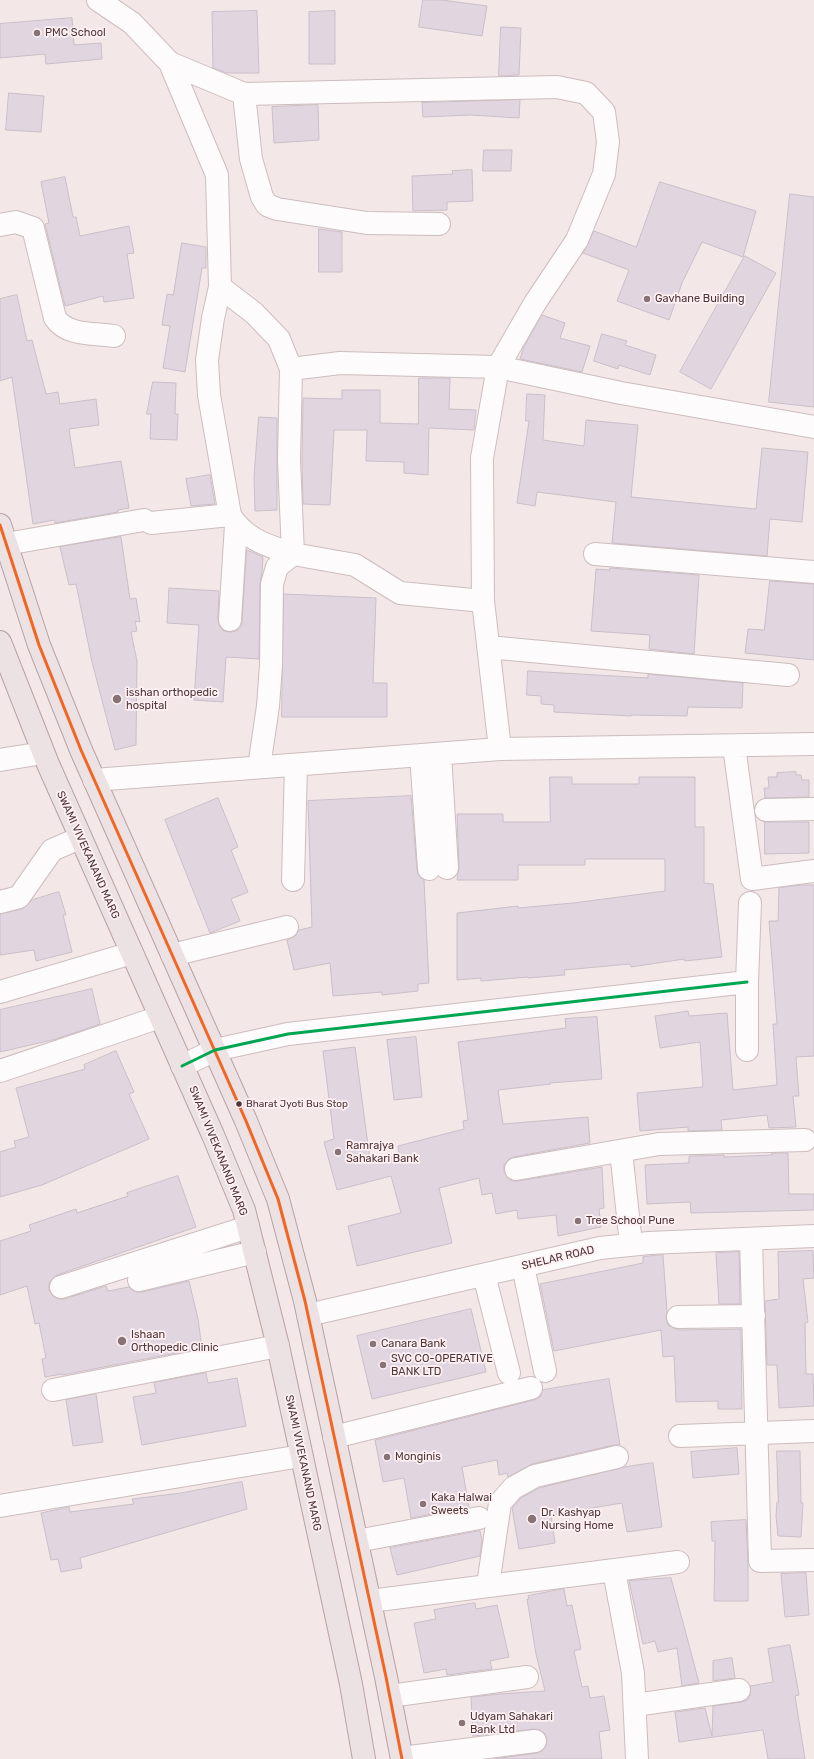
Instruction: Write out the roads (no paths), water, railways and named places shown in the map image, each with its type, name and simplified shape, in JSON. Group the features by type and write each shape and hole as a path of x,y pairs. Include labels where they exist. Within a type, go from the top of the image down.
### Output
{"main road":[{"path":"3,535 39,645 94,780 215,1050 278,1199 308,1315 370,1600 402,1759"},
{"name":"SWAMI VIVEKANAND MARG","path":"0,642 43,753 213,1135 244,1210 278,1346 351,1684 364,1759"}],"street":[{"path":"98,0 132,23 170,63 217,175 220,287 213,318 207,360 209,395 233,520 230,620"},
{"path":"170,63 244,94 556,88 586,93 604,112 608,142 604,174 577,240 535,303 498,367 482,458 483,601 500,749"},
{"path":"244,94 251,159 262,197 267,205 277,209 367,223 439,224"},
{"path":"0,225 16,222 33,228 55,318 59,324 68,330 114,336"},
{"path":"220,287 254,313 279,339 291,369 289,460 293,554"},
{"path":"291,369 340,363 498,367 621,393 814,427"},
{"path":"3,535 148,521 233,520 261,544 293,554 355,565 400,593 483,601"},
{"path":"258,767 268,706 272,584 277,567 293,554"},
{"path":"595,554 814,572"},
{"path":"488,647 788,674"},
{"path":"94,780 500,749 814,744"},
{"path":"734,746 752,879 814,871"},
{"path":"0,760 43,753"},
{"path":"431,754 438,868"},
{"path":"293,880 296,765"},
{"path":"766,810 814,809"},
{"path":"0,902 19,897 52,850 80,838"},
{"path":"747,1050 747,982 750,903"},
{"path":"172,955 287,927"},
{"path":"0,992 132,953"},
{"path":"182,1066 215,1050 288,1034 747,982"},
{"path":"0,1071 160,1017"},
{"path":"516,1168 659,1144 805,1140"},
{"path":"621,1151 631,1244"},
{"path":"61,1288 248,1227"},
{"name":"SHELAR ROAD","path":"308,1315 600,1248 631,1244 814,1236"},
{"path":"751,1239 758,1432 760,1561 814,1560"},
{"path":"139,1280 255,1252"},
{"path":"334,1437 538,1380 523,1266"},
{"path":"484,1275 509,1373"},
{"path":"678,1317 754,1316"},
{"path":"54,1390 278,1346"},
{"path":"680,1436 814,1431"},
{"path":"0,1506 301,1456"},
{"path":"488,1585 500,1504 513,1488 535,1476 617,1457"},
{"path":"357,1541 479,1518"},
{"path":"370,1600 585,1572 614,1571 678,1562"},
{"path":"614,1571 634,1673 636,1759"},
{"path":"390,1696 527,1677"},
{"path":"634,1705 739,1690"},
{"path":"402,1759 535,1741"}],"place":[{"name":"PMC School","path":"37,33"},
{"name":"Gavhane Building","path":"647,299"},
{"name":"isshan orthopedic hospital","path":"117,699"},
{"name":"Bharat Jyoti Bus Stop","path":"239,1104"},
{"name":"Ramrajya Sahakari Bank","path":"338,1152"},
{"name":"Tree School Pune","path":"578,1221"},
{"name":"Ishaan Orthopedic Clinic","path":"122,1341"},
{"name":"Canara Bank","path":"373,1344"},
{"name":"SVC CO-OPERATIVE BANK LTD","path":"383,1365"},
{"name":"Monginis","path":"387,1457"},
{"name":"Kaka Halwai Sweets","path":"423,1504"},
{"name":"Dr. Kashyap Nursing Home","path":"532,1519"},
{"name":"Udyam Sahakari Bank Ltd","path":"462,1723"}]}
